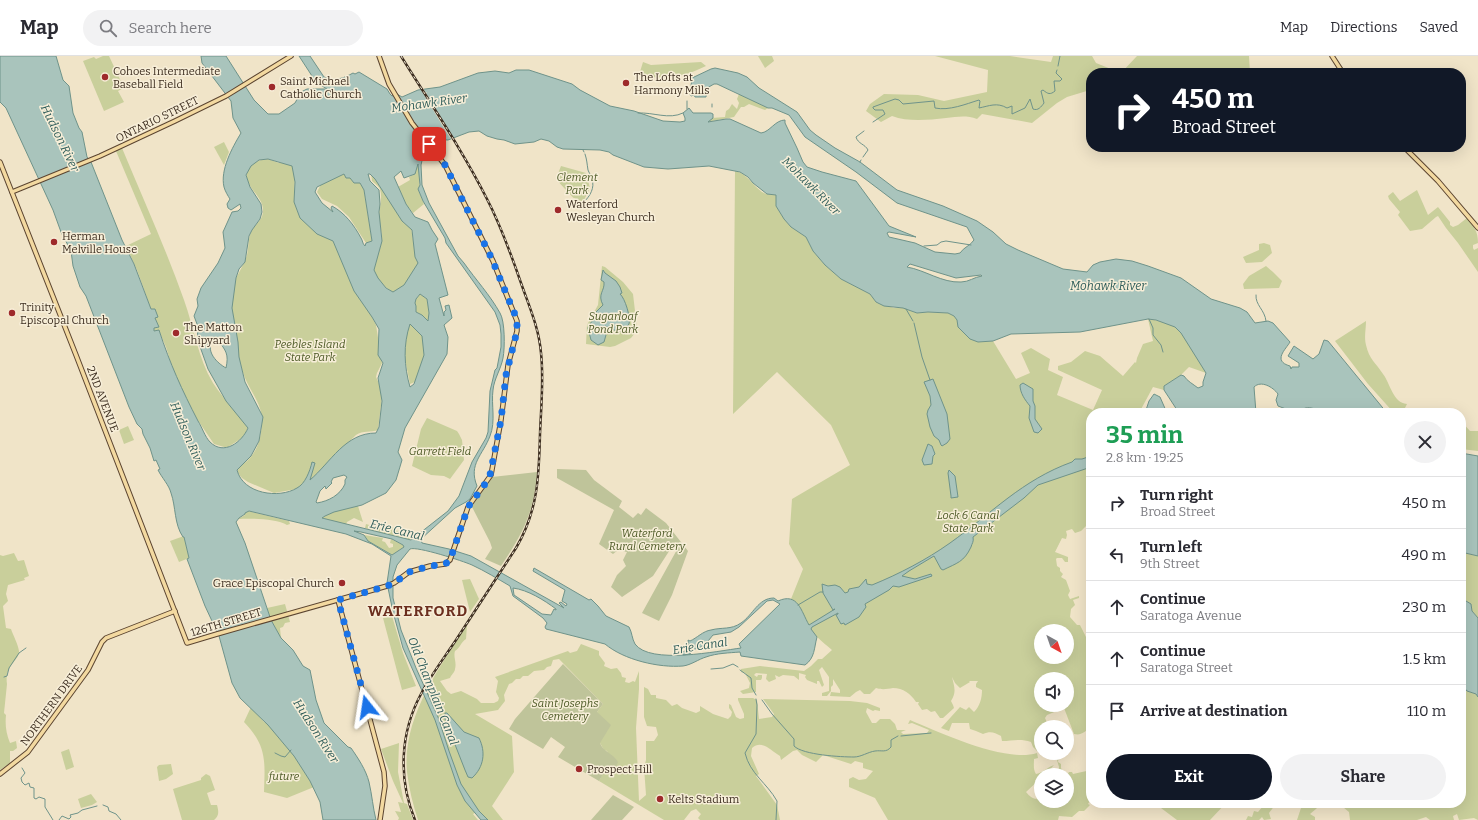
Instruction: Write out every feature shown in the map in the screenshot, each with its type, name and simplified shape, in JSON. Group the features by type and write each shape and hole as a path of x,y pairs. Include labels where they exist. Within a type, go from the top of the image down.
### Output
{"main road":[{"name":"ONTARIO STREET","path":"12,192 95,158 226,96 291,56"},
{"name":"126TH STREET","path":"187,643 270,618 387,586 394,583 409,572 449,561 468,507 490,475 501,420 506,375 517,324 491,257 445,165 419,133 388,81 378,56"},
{"path":"1332,56 1340,68"},
{"path":"1409,152 1461,206 1478,228"},
{"name":"2ND AVENUE","path":"0,162 187,643"},
{"path":"338,600 384,772 380,820"},
{"name":"NORTHERN DRIVE","path":"0,774 28,752 88,670 102,642 106,638 175,611"},
{"path":"183,633 189,639 200,639"}],"green space":[{"path":"103,56 109,56 124,88 118,91 124,102 104,111 83,61 94,57 96,59"},
{"path":"758,56 772,56 774,61 765,68"},
{"path":"935,56 1010,56 1051,62 1053,56 1092,56 1096,63 1108,68 1086,68 1086,91 1067,97 1032,123 982,114 977,119 962,117 911,120 892,116 881,122 866,111 870,104 884,94 918,95 944,101 987,92 988,70"},
{"path":"1137,56 1249,56 1250,68 1126,68"},
{"path":"643,62 651,65 701,62 706,66 689,73 665,78 639,75"},
{"path":"739,94 768,108 765,110 749,104 741,107 734,117 707,122 712,118 725,117 726,111 732,104 737,109 739,103 737,99"},
{"path":"224,142 229,152 224,165 214,147"},
{"path":"122,148 177,281 208,373 217,389 247,426 247,431 242,438 228,447 214,444 186,403 178,387 166,347 159,331 154,331 155,311 151,309 137,270 126,246 151,234 116,151"},
{"name":"Peebles Island State Park","path":"268,159 279,163 296,163 294,194 298,212 333,240 376,325 382,363 376,377 382,390 378,430 356,435 302,488 274,493 248,482 237,472 252,455 259,442 262,416 259,405 245,378 238,357 231,326 231,296 233,286 247,255 251,232 263,214 260,200 249,184 247,174 249,168 255,162"},
{"path":"417,164 420,174 419,192 424,204 413,213 406,204 398,187 410,180 409,177 415,174"},
{"name":"Clement Park","path":"561,166 586,173 590,188 583,202 573,197 556,179"},
{"name":"Lock 6 Canal State Park","path":"735,171 748,178 762,192 776,195 776,206 784,219 791,227 806,237 813,251 825,265 841,279 870,294 876,302 894,308 903,308 917,313 948,313 954,316 978,342 993,341 1016,379 1030,373 1021,353 1031,348 1050,359 1048,370 1063,377 1057,395 1088,408 1086,408 1086,526 1081,531 1075,533 1072,529 1066,531 1066,539 1062,538 1055,552 1068,557 1068,562 1065,562 1062,558 1056,559 1057,566 1063,574 1061,577 1066,580 1070,591 1068,595 1070,599 1079,596 1079,598 1073,600 1075,605 1071,609 1070,617 1077,625 1080,625 1086,637 1086,731 1081,734 1074,734 1074,720 1069,720 1066,712 1074,712 1074,672 1034,672 1034,712 1054,712 1047,715 1045,718 1046,720 1034,720 1034,748 1031,742 1020,740 1002,741 1001,736 992,732 983,734 970,729 969,723 952,723 949,731 941,728 960,707 966,710 969,707 974,712 976,710 982,693 982,690 976,687 978,681 969,681 970,682 960,688 952,677 954,692 951,701 954,708 943,718 940,718 935,711 931,712 927,709 922,710 918,704 919,702 916,702 912,696 897,688 876,688 870,694 864,694 860,690 850,697 830,696 831,692 840,693 840,690 833,679 831,691 827,696 822,696 822,693 829,691 829,677 822,667 819,670 824,685 822,687 819,681 817,681 817,684 807,680 805,677 806,675 799,673 799,680 794,676 783,675 779,677 775,675 776,679 769,682 766,679 767,674 756,673 754,675 757,677 758,675 762,675 762,678 761,680 756,680 756,692 743,694 740,691 749,688 750,683 745,673 741,672 741,669 760,666 804,671 832,650 813,632 799,607 791,599 803,569 789,544 792,499 850,465 831,425 777,372 733,414"},
{"path":"371,173 392,199 397,213 404,223 411,227 414,246 419,262 401,299 381,283 375,275 375,263 382,240 379,217 381,193 380,189 372,181"},
{"path":"344,174 360,183 364,190 372,241 366,243 349,217 337,206 322,199 317,192 321,184"},
{"path":"1417,190 1428,215 1438,207 1453,227 1467,218 1472,224 1478,239 1478,243 1473,245 1473,248 1474,250 1478,248 1478,272 1438,216 1422,229 1410,231 1398,215 1400,212 1388,196 1393,192 1400,201"},
{"path":"1264,243 1270,245 1272,253 1262,262 1246,263 1243,257 1259,250 1259,244"},
{"name":"Sugarloaf Pond Park","path":"602,266 623,282 633,294 637,328 631,338 610,347 586,344 587,325 598,305"},
{"path":"1266,266 1282,281 1279,288 1244,289 1243,284 1249,276"},
{"path":"420,294 427,299 429,313 428,321 416,312 415,303"},
{"path":"1148,319 1158,321 1169,324 1179,330 1192,348 1206,373 1189,367 1181,375 1164,386 1164,390 1153,387 1142,408 1094,408 1102,390 1058,370 1058,366 1071,362 1085,351 1100,356 1123,376 1135,362 1136,363 1143,344 1153,341"},
{"path":"1366,321 1365,339 1369,354 1398,400 1407,404 1405,408 1390,408 1368,384 1335,341"},
{"path":"408,322 430,340 415,382 410,384 403,349"},
{"name":"Garrett Field","path":"427,418 457,431 462,440 464,460 450,479 444,476 431,475 412,466 421,429"},
{"path":"128,426 134,440 124,444 119,430"},
{"path":"1466,427 1470,431 1478,431 1478,451 1466,450"},
{"name":"Waterford Rural Cemetery","path":"557,469 586,470 594,480 622,501 619,507 633,518 638,513 641,515 646,508 666,523 688,551 672,595 659,621 642,613 679,546 675,542 653,576 622,597 611,587 617,575 626,566 623,560 627,552 618,550 613,554 599,544 614,510 557,478"},
{"path":"537,472 530,511 521,533 501,566 485,559 492,548 471,505 492,477"},
{"path":"358,506 363,522 354,518 347,522 346,525 322,518 334,511"},
{"path":"248,511 289,521 290,524 287,525 277,521 264,519 238,519 245,515 244,513"},
{"path":"366,524 382,529 395,527 395,530 411,535 410,538 414,539 411,540 365,528"},
{"path":"364,535 383,538 382,541 385,542 389,548 393,547 393,544 390,543 391,539 404,547 392,555 368,541"},
{"path":"184,536 189,558 179,562 170,541"},
{"path":"14,553 18,561 24,560 29,576 24,578 25,580 8,585 6,594 8,601 3,606 6,628 11,629 17,643 19,654 8,673 4,713 6,715 6,729 10,743 16,741 17,748 10,751 10,763 0,770 0,555 3,556"},
{"path":"1466,553 1478,556 1478,618 1472,611 1471,604 1466,601"},
{"path":"470,579 479,599 470,612 462,580"},
{"path":"285,604 290,622 285,623 283,627 280,628 281,638 271,620 267,608"},
{"path":"392,616 403,653 416,686 402,690 383,618"},
{"path":"467,625 466,639 455,651 454,671 450,678 440,681 451,694 461,691 477,699 481,703 494,703 498,701 499,698 496,692 498,681 495,677 568,651 570,653 577,651 581,644 599,651 599,655 605,663 604,666 611,669 617,668 622,677 626,678 625,682 635,682 639,671 636,728 639,801 646,795 644,767 646,760 646,741 654,741 658,735 656,727 647,726 644,717 644,687 648,689 651,695 656,695 656,698 666,700 672,706 677,704 682,708 696,713 700,711 700,706 713,714 728,719 732,712 729,708 729,704 731,705 736,717 740,719 744,718 738,698 753,698 757,700 759,719 772,717 774,714 763,699 850,701 867,703 880,708 880,711 873,711 867,708 866,712 872,723 876,723 880,719 890,719 895,724 897,730 906,730 901,732 903,734 927,733 929,730 912,723 908,724 910,720 955,739 991,750 1008,754 1024,755 1034,753 1034,785 1026,792 1029,796 1034,798 1034,808 1074,808 1074,774 1086,771 1087,808 1084,811 1079,811 1072,817 1059,816 1058,820 888,820 875,798 849,787 849,779 853,777 859,780 866,779 873,771 863,768 863,763 855,761 851,764 823,755 816,762 802,755 797,750 793,751 781,760 780,756 763,745 759,745 752,748 751,756 759,774 756,776 777,805 780,820 700,820 698,818 701,814 696,809 691,811 684,820 664,820 599,781 605,770 611,771 615,768 607,751 604,750 600,743 597,712 603,704 559,659 553,660 551,666 544,670 534,671 528,676 523,676 509,684 504,695 505,701 498,710 475,714 512,736 514,772 492,806 503,820 481,820 475,813 473,814 478,820 418,820 409,785 407,772 407,752 410,732 416,713 434,676"},
{"name":"Saint Josephs Cemetery","path":"563,664 603,704 597,712 611,725 600,743 601,746 614,756 618,762 613,770 605,771 599,781 558,757 565,747 551,737 543,749 509,729 515,719"},
{"path":"1466,690 1476,694 1478,697 1478,820 1474,818 1459,820 1457,814 1453,816 1454,820 1430,820 1426,817 1417,820 1350,820 1349,812 1344,808 1466,808"},
{"name":"future","path":"251,707 264,722 271,725 285,742 314,787 287,798 264,792 265,771 261,747 252,731 244,722"},
{"path":"399,743 398,772 404,803 407,804 413,820 398,820 399,818 395,811 401,812 398,802 403,803 381,749"},
{"path":"69,749 74,767 66,770 61,752"},
{"path":"1057,760 1058,760 1058,762 1061,764 1061,768 1059,768"},
{"path":"171,764 173,774 166,779 159,781 157,767 159,765"},
{"path":"206,774 210,776 215,790 207,793 211,805 217,805 217,817 214,820 182,820 173,789 201,780 201,778"},
{"path":"91,794 97,802 81,808 78,799"},
{"path":"613,795 634,807 622,820 591,820"},
{"path":"1161,808 1221,808 1210,820 1177,820"},
{"path":"1261,808 1273,808 1269,813 1271,819 1264,820 1262,817 1259,820 1246,820 1248,816 1252,817 1254,811 1258,812"},
{"path":"1301,808 1317,808 1310,814 1315,817 1315,820 1297,820"}],"water":[{"path":"0,56 56,56 63,80 69,86 73,113 82,132 87,157 91,162 122,240 134,264 151,309 155,309 158,317 155,318 159,327 154,328 154,331 159,330 177,377 207,437 215,446 221,448 232,446 242,438 248,428 226,401 208,369 198,341 197,324 194,316 198,306 197,299 201,288 218,263 225,248 223,232 232,212 238,211 241,208 240,204 231,210 228,208 227,204 230,199 224,189 223,180 225,166 241,133 233,118 231,101 202,63 201,56 226,56 254,100 268,114 279,114 295,103 301,92 307,89 327,89 314,81 310,85 312,76 299,56 310,56 324,77 339,79 359,72 387,89 392,96 397,94 402,97 418,90 440,87 478,73 495,71 509,73 516,70 529,70 572,84 610,106 634,111 663,121 685,121 683,113 689,108 693,113 713,114 713,118 708,122 730,119 761,133 767,131 778,122 785,120 803,162 807,167 856,181 889,226 916,237 889,232 887,233 889,237 915,243 935,252 955,254 960,253 974,240 967,227 897,203 856,172 805,137 789,115 772,108 768,108 717,84 707,88 706,97 691,96 692,78 715,68 738,73 747,77 759,88 797,112 810,130 816,135 860,162 897,190 943,206 977,221 993,232 1006,244 1018,250 1063,269 1087,272 1093,265 1116,259 1132,261 1181,278 1211,299 1240,308 1247,312 1255,323 1268,321 1273,323 1290,342 1283,351 1281,358 1285,364 1290,366 1291,369 1292,367 1299,367 1299,363 1288,356 1294,346 1313,359 1319,354 1324,340 1328,341 1383,408 1283,408 1278,406 1276,400 1278,394 1276,391 1267,385 1260,384 1254,387 1256,408 1176,408 1164,390 1164,386 1181,375 1198,388 1203,386 1206,373 1181,333 1175,327 1156,320 1148,319 1080,332 1011,334 993,341 978,342 970,339 958,327 957,320 954,316 948,313 917,313 903,308 884,306 876,302 870,294 841,279 825,265 813,251 806,237 791,227 784,219 776,206 776,195 767,194 740,172 709,166 668,169 644,167 609,152 600,150 563,149 557,147 549,141 541,139 534,142 515,144 487,136 479,131 469,132 448,140 432,139 426,143 421,165 422,185 429,203 458,256 500,313 504,328 504,348 501,366 493,390 492,430 475,466 474,472 477,486 470,499 455,508 421,539 422,543 471,556 564,608 559,603 561,602 566,606 567,604 562,601 565,590 533,571 534,568 589,600 591,599 606,616 629,627 635,644 643,650 655,654 683,655 682,652 689,646 688,640 690,641 708,631 730,628 741,623 760,604 768,599 774,598 778,601 790,599 794,601 798,604 809,625 835,609 833,610 823,593 822,584 828,586 835,585 840,587 845,593 848,592 849,589 859,587 866,579 867,584 872,585 882,581 941,549 1022,488 1054,469 1072,462 1075,459 1086,458 1086,469 1038,485 1024,498 973,537 973,542 966,556 956,564 943,570 934,556 902,576 915,579 931,574 932,576 899,587 893,586 889,590 865,604 866,607 859,617 845,625 844,623 841,624 836,615 838,613 812,627 811,629 817,637 815,649 811,659 805,665 741,656 740,652 723,653 710,656 683,666 663,666 642,662 613,650 605,644 546,629 545,627 547,623 543,618 513,596 510,586 477,567 440,554 410,549 397,565 393,577 393,598 401,630 438,717 461,784 479,811 488,820 481,820 465,801 457,785 435,720 403,648 387,583 391,556 372,544 346,534 249,511 236,522 245,543 271,620 281,638 293,650 303,666 310,670 316,700 324,723 348,747 351,748 364,769 369,782 376,820 323,820 320,802 310,781 294,756 268,725 240,698 232,683 219,636 205,606 187,559 189,558 184,537 178,527 173,498 170,490 158,470 160,469 156,460 154,461 142,429 137,424 129,407 86,296 80,287 73,266 71,251 61,232 53,210 6,108 0,102","holes":["268,159 292,166 295,182 294,202 300,218 317,234 333,241 354,291 379,329 378,355 383,363 378,378 382,401 379,427 376,433 365,434 347,443 310,480 315,463 312,462 307,477 302,484 297,488 281,493 262,492 254,489 246,484 237,470 251,456 259,441 263,417 245,382 239,357 232,308 236,278 239,269 245,262 249,236 260,219 262,212 261,204 250,187 246,175 251,166 259,160","418,164 420,185 418,189 423,201 445,238 446,243 495,312 500,325 501,347 497,368 495,370 490,391 488,432 472,462 459,496 448,511 411,540 322,518 334,512 362,505 386,493 396,480 402,460 398,452 405,428 447,354 448,337 444,325 452,318 449,305 445,306 446,310 444,312 444,316 439,298 448,295 435,244 438,239 428,222 415,217 406,204 394,177 401,171 404,178 415,174","344,174 346,178 350,178 354,183 360,183 364,190 372,241 366,243 365,246 349,220 337,209 332,206 331,208 333,212 322,203 315,192 317,187","368,174 375,179 402,221 412,230 415,257 418,263 404,285 393,292 386,288 374,270 382,241 379,212 380,204 379,190 370,181","910,264 956,278 982,276 964,282 954,282 907,267","420,294 427,299 429,313 428,321 416,312 416,299","410,324 422,336 424,355 414,384 410,387 406,371 405,356","218,340 223,347 227,359 226,368 213,357 210,349 212,341","344,475 347,477 343,488 337,494 326,501 317,503 316,502 320,491 325,486 326,489 332,483 333,478","354,531 392,539 404,547 392,555 368,541 364,535","513,588 519,589 541,599 556,610 554,609 551,615 542,614 514,595","773,600 780,604 739,644 741,648 683,655 690,654 692,650 704,646 713,635 731,632 739,627 767,601"]},
{"path":"603,270 616,281 620,287 622,293 620,294 626,304 629,324 622,331 614,330 605,326 603,329 606,335 604,342 598,345 591,340 588,328 595,317 596,312 603,305 601,295 604,282 601,280"},
{"path":"933,379 947,414 950,439 942,446 939,440 934,436 927,414 931,405 930,396 924,382"},
{"path":"1023,383 1033,389 1035,419 1042,429 1038,433 1034,432 1029,418 1030,406 1023,396 1020,388 1020,385"},
{"path":"1154,394 1160,397 1165,408 1147,408"},
{"path":"928,444 932,446 935,454 933,456 932,464 924,465 922,460"},
{"path":"1466,454 1478,456 1478,556 1466,553"},
{"path":"949,470 955,476 958,497 951,498 948,473"},
{"path":"1466,601 1471,604 1472,611 1478,618 1478,697 1476,694 1467,691"},
{"path":"445,713 447,713 464,732 479,738 483,749 483,759 479,769 472,778 468,777 465,770 445,719"}],"pier":[{"path":"423,87 454,139 452,140 447,133 420,88"}],"waterway":[{"path":"1058,66 1060,56"},
{"path":"873,122 885,114 883,110 875,110 873,107 895,99 899,100 903,104 934,101 935,108 940,109 957,107 979,100 979,108 993,105 1000,105 1007,108 1012,106 1012,114 1025,108 1030,99 1033,109 1038,109 1044,103 1041,91 1043,90 1049,94 1052,93 1055,91 1054,81 1060,81 1062,79 1056,73 1057,70"},
{"path":"687,101 687,109"},
{"path":"638,113 667,116 683,113"},
{"path":"863,157 868,150 858,141 856,137 864,131"},
{"path":"584,202 590,194 593,186 585,154"},
{"path":"924,246 937,245 946,241 971,245"},
{"path":"1256,295 1257,302 1266,321"},
{"path":"906,309 913,321"},
{"path":"1149,319 1153,328 1153,335 1161,345 1163,352"},
{"path":"914,323 922,357 930,380"},
{"path":"798,605 820,592 823,592"},
{"path":"4,677 7,676 9,668 19,653 26,648"},
{"path":"711,669 723,668 733,664 738,667"},
{"path":"740,670 751,678 752,688 756,695"},
{"path":"756,699 756,734 745,753 751,767 777,801 776,820"},
{"path":"762,700 794,739 794,746 805,752 832,756 857,757 872,752 887,750 891,747 891,740 898,736"},
{"path":"901,736 931,733"},
{"path":"275,753 285,757 291,750"},
{"path":"22,768 25,773 21,778 22,782 25,785 29,783 30,787 34,788 34,798 36,799 39,797 45,799 45,807 53,820"},
{"path":"103,805 108,807 109,811 116,814 121,820"},
{"path":"59,820 62,816 69,819 71,817 70,815 97,806"}],"railway":[{"path":"401,56 446,126 477,180 497,219 510,251 536,326 542,363 538,479 529,520 516,548 433,673 421,694 409,724 405,740 404,772 406,788 415,820"}],"place":[{"name":"Cohoes Intermediate Baseball Field","path":"105,77"},
{"name":"The Lofts at Harmony Mills","path":"626,83"},
{"name":"Saint Michael Catholic Church","path":"272,87"},
{"name":"Waterford Wesleyan Church","path":"558,210"},
{"name":"Herman Melville House","path":"54,242"},
{"name":"Trinity Episcopal Church","path":"12,313"},
{"name":"The Matton Shipyard","path":"176,333"},
{"name":"Grace Episcopal Church","path":"342,583"},
{"name":"Prospect Hill","path":"579,769"},
{"name":"Kelts Stadium","path":"660,799"}],"district":[{"name":"WATERFORD","path":"418,611"}],"route":[{"path":"367,707 338,600 387,586 394,583 409,572 449,562 469,504 488,480 490,475 501,420 506,375 517,331 516,317 491,257 445,165 429,144"}],"water label":[{"name":"Mohawk River","path":"429,103"},
{"name":"Hudson River","path":"60,138"},
{"name":"Mohawk River","path":"811,186"},
{"name":"Mohawk River","path":"1108,286"},
{"name":"Hudson River","path":"188,436"},
{"name":"Erie Canal","path":"397,530"},
{"name":"Erie Canal","path":"700,646"},
{"name":"Old Champlain Canal","path":"433,691"},
{"name":"Hudson River","path":"316,731"}]}
